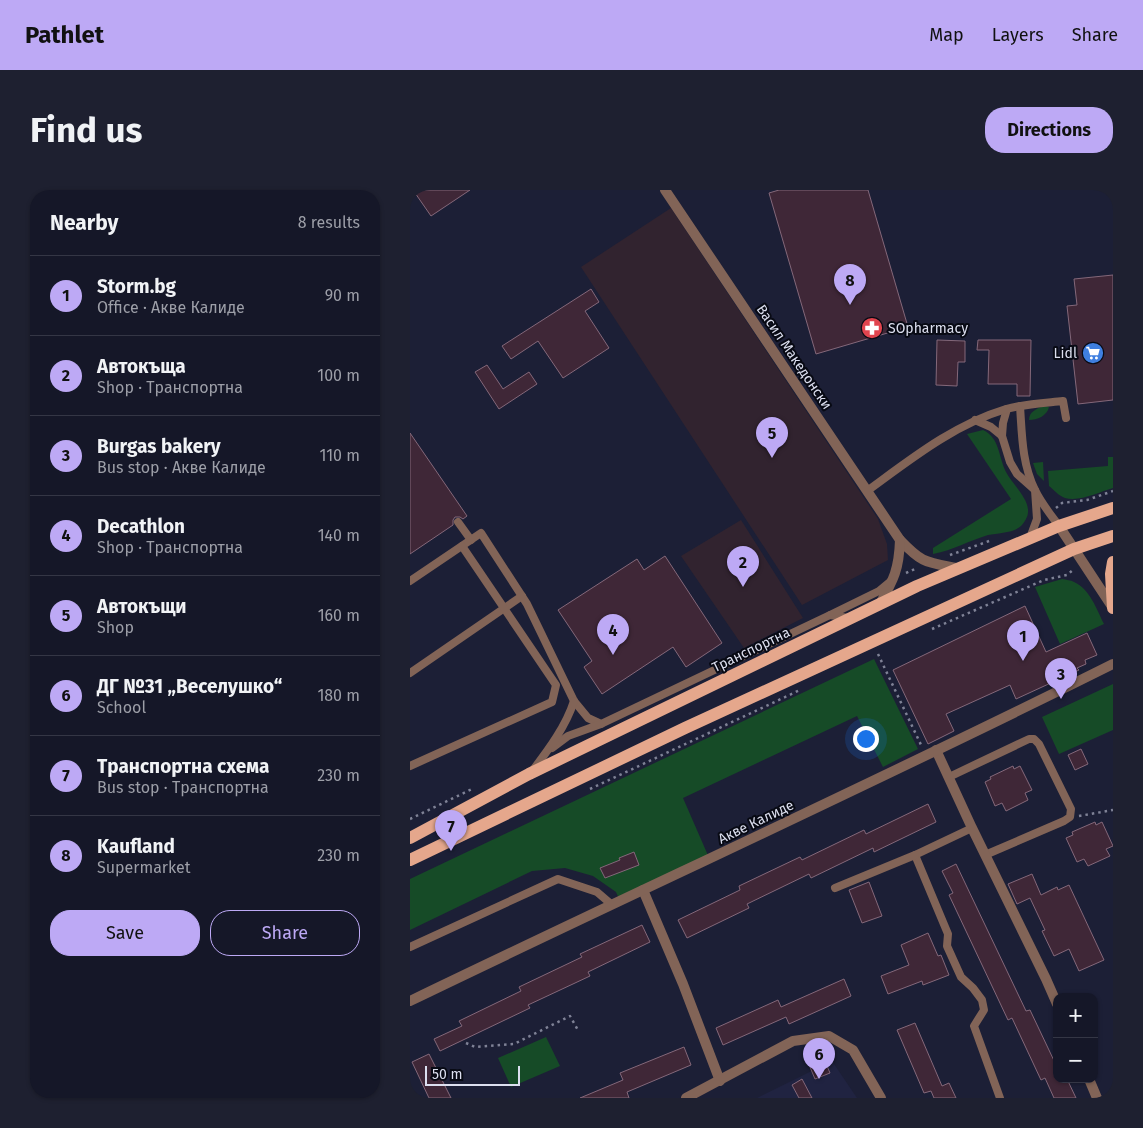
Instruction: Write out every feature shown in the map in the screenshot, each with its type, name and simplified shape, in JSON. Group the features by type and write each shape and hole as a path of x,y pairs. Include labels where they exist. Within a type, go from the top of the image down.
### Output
{"main road":[{"name":"Транспортна","path":"410,838 530,774 956,568 1059,526 1113,508"},
{"path":"410,860 685,728 1074,549 1113,536"},
{"path":"1113,562 1110,574 1110,590 1113,608"}],"street":[{"name":"Васил Македонски","path":"665,190 900,540"},
{"path":"1059,526 1113,608"},
{"path":"900,540 925,562 956,568"},
{"path":"880,604 895,578 899,560 900,540"},
{"name":"Акве Калиде","path":"410,1001 1113,664"},
{"path":"936,750 984,855 1053,995"},
{"path":"642,890 683,984 720,1081"},
{"path":"686,1098 793,1040 829,1036 853,1050 881,1098"},
{"path":"1091,1083 1097,1098"}],"lane":[{"path":"867,491 939,440 976,420 1006,409 1063,401 1066,418"},
{"path":"1020,406 1022,446 1035,490 1037,519 1030,538"},
{"path":"1006,409 1002,436 1010,462 1017,474 1035,490 1059,526"},
{"path":"976,420 991,427 1002,436"},
{"path":"458,522 471,540"},
{"path":"410,581 481,533 522,596 574,701 588,718 602,724"},
{"path":"410,766 552,702 556,685 462,546"},
{"path":"546,753 568,736 602,724 830,615 879,591 895,578"},
{"path":"410,673 522,596"},
{"path":"830,615 850,618"},
{"path":"530,774 546,753 568,716 574,701"},
{"path":"948,777 1029,739 1034,739 1039,744 1071,809 1070,817 1064,821 984,855"},
{"path":"834,888 915,855 972,828"},
{"path":"915,855 948,934 947,946 960,977 973,988 982,1000 984,1010 974,1026 1000,1098"},
{"path":"410,947 558,879 597,892 610,904"}],"path":[{"path":"1050,513 1062,503 1087,500 1113,491"},
{"path":"895,578 919,568 934,555 950,555 962,552 994,539"},
{"path":"930,630 1044,580"},
{"path":"878,654 926,755"},
{"path":"589,789 806,688"},
{"path":"410,819 479,786"},
{"path":"1070,817 1113,810"},
{"path":"466,1043 475,1048 514,1044 570,1016 579,1032"}],"shaded area":[{"path":"671,208 878,519 887,544 888,560 802,605 581,267"},
{"path":"741,520 803,618 744,648 681,556"},
{"path":"832,1061 857,1098 757,1098"}],"green space":[{"path":"1043,406 1049,407 1044,415 1029,420 1029,417 1035,410"},
{"path":"983,430 989,433 996,443 1006,472 1026,502 1028,507 1027,518 1021,526 1014,530 988,535 933,554 933,548 1011,499 967,434"},
{"path":"1108,457 1113,457 1113,488 1083,498 1071,499 1061,496 1049,486 1048,471 1108,466"},
{"path":"1043,462 1044,481 1037,474 1033,463"},
{"path":"1062,579 1073,581 1080,585 1089,595 1104,624 1060,644 1035,587"},
{"path":"874,659 918,749 883,767 857,716 683,798 710,860 621,903 616,892 593,876 565,868 532,871 410,930 410,879"},
{"path":"1113,684 1113,730 1059,754 1042,717"},
{"path":"546,1037 560,1066 511,1087 498,1058"}],"building":[{"path":"413,190 470,190 431,216"},
{"path":"779,190 868,190 908,327 816,354 769,193"},
{"name":"Lidl","path":"1113,275 1113,400 1078,404 1067,306 1077,305 1074,279"},
{"path":"591,289 599,302 585,311 609,348 563,378 538,341 511,359 502,346"},
{"path":"937,340 965,341 965,362 958,362 957,386 936,385"},
{"path":"978,340 1031,340 1030,396 1017,396 1017,384 988,384 989,350 977,350"},
{"path":"487,365 503,389 529,372 537,384 499,409 475,372"},
{"path":"410,433 467,516 463,519 455,517 453,525 410,554"},
{"path":"665,556 722,643 686,667 673,647 602,694 584,667 592,661 558,610 637,559 644,570"},
{"path":"1025,606 1046,652 1087,633 1097,655 1085,660 1086,664 1077,668 1079,670 1016,699 1010,685 946,714 954,731 928,744 893,670"},
{"path":"1081,749 1088,764 1075,770 1068,755"},
{"path":"1013,766 1014,769 1020,766 1032,790 1025,793 1028,800 1006,811 1002,803 995,806 985,782 991,779 990,777"},
{"path":"928,804 936,822 874,852 873,848 811,878 809,874 747,904 749,908 687,938 678,920 740,890 739,886 800,857 802,860 864,830 866,834"},
{"path":"1095,822 1096,825 1102,822 1113,846 1106,849 1110,856 1088,866 1084,859 1077,862 1066,838 1073,835 1072,832"},
{"path":"634,852 639,865 605,878 600,868"},
{"path":"956,864 1026,1011 1030,1010 1053,1059 1053,1083 1069,1083 1076,1098 1054,1098 1045,1078 1041,1080 1012,1018 1008,1020 949,895 953,893 942,871"},
{"path":"1032,874 1041,895 1057,887 1058,890 1069,885 1104,960 1079,971 1069,949 1054,956 1042,931 1045,930 1030,898 1017,904 1008,884"},
{"path":"869,882 882,916 862,923 849,890"},
{"path":"642,925 650,942 588,972 590,976 528,1005 530,1008 440,1051 434,1039 462,1026 459,1021 521,991 519,987 582,957 580,954"},
{"path":"928,933 938,956 941,955 949,975 923,985 922,981 888,994 881,976 909,965 901,945"},
{"path":"844,979 851,996 789,1024 786,1017 723,1045 716,1028 778,1000 781,1007"},
{"path":"915,1023 942,1086 949,1083 956,1098 934,1098 931,1091 924,1093 897,1030"},
{"path":"684,1047 691,1065 627,1092 629,1098 580,1098 623,1080 620,1073"},
{"path":"429,1054 451,1098 429,1098 412,1062"},
{"path":"825,1061 830,1073 815,1079 810,1067"},
{"path":"802,1079 812,1098 799,1098 792,1085"}],"place":[{"name":"Kaufland","path":"850,305"},
{"name":"SOpharmacy","path":"872,328"},
{"name":"Lidl","path":"1093,353"},
{"name":"Автокъщи","path":"772,458"},
{"name":"Автокъща","path":"743,587"},
{"name":"Decathlon","path":"613,655"},
{"name":"Storm.bg","path":"1023,661"},
{"name":"Burgas bakery","path":"1061,699"},
{"name":"Транспортна схема","path":"451,851"},
{"name":"ДГ №31 „Веселушко“","path":"819,1079"}]}
